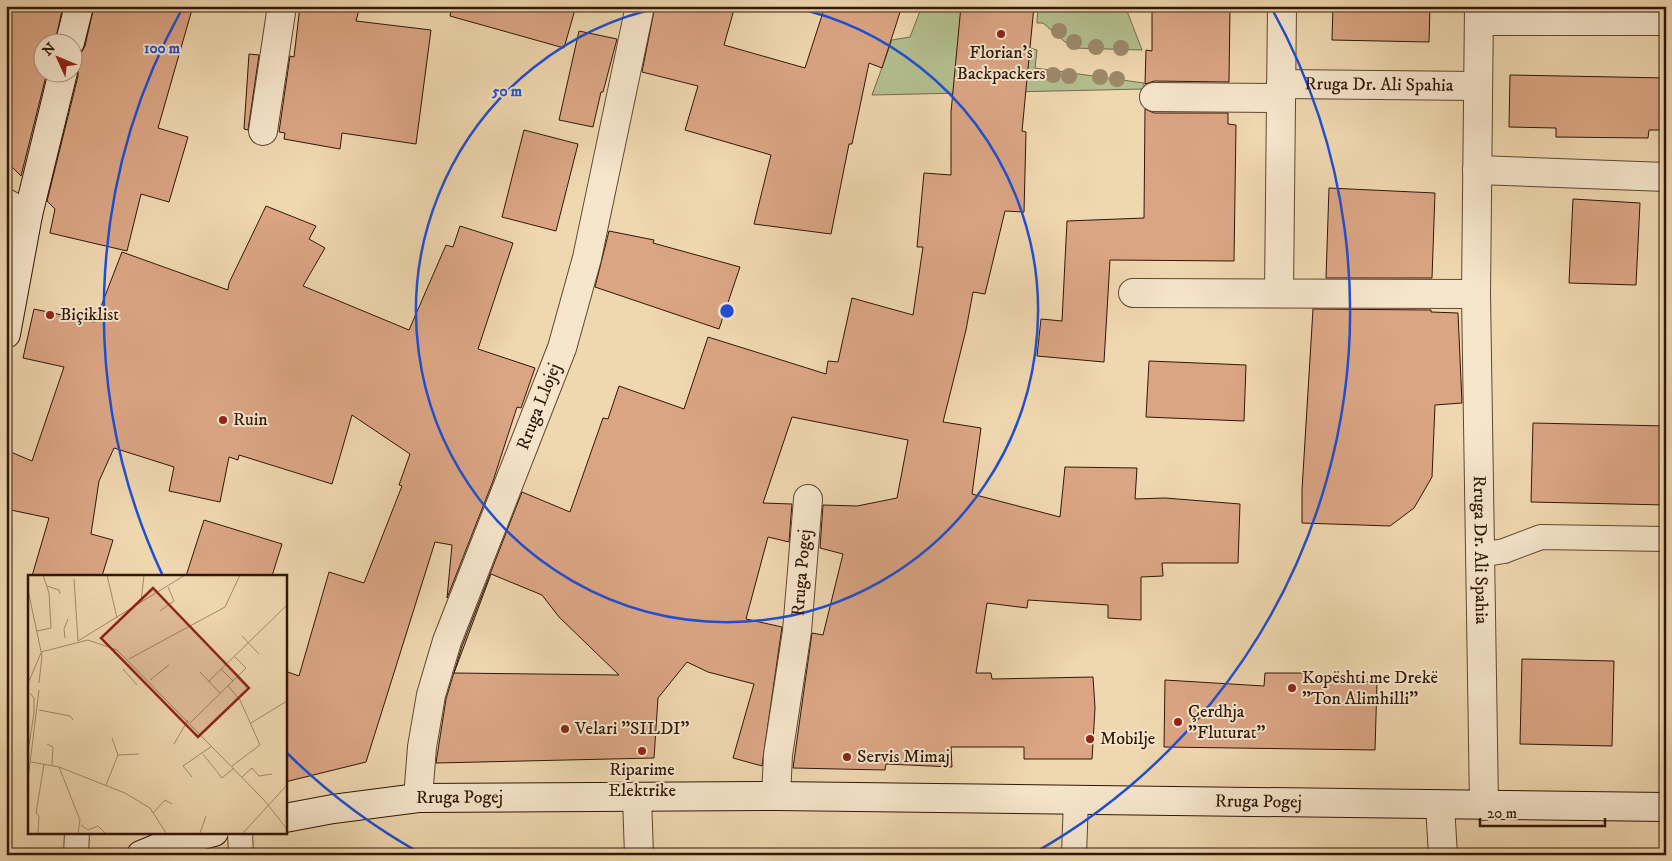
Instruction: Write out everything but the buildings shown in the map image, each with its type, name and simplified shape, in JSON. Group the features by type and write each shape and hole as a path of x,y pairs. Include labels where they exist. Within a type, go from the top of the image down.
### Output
{"street":[{"path":"72,32 79,6"},
{"path":"263,131 282,6"},
{"name":"Rruga Llojej","path":"418,798 426,721 431,695 447,641 562,348 587,258 640,6"},
{"name":"Rruga Dr. Ali Spahia","path":"1279,293 1282,6"},
{"name":"Rruga Dr. Ali Spahia","path":"1484,806 1476,294 1479,14 1666,22"},
{"path":"6,334 17,209 60,82"},
{"name":"Rruga Dr. Ali Spahia","path":"1154,97 1281,91 1477,86"},
{"path":"1477,170 1666,177"},
{"path":"1133,292 1476,294"},
{"name":"Rruga Pogej","path":"776,796 778,755 797,631 808,499"},
{"name":"Rruga Pogej","path":"286,818 333,809 418,798 776,796 1666,807"},
{"path":"637,797 639,855"},
{"path":"1440,804 1443,855"},
{"path":"142,855 168,844 206,834"}],"lane":[{"path":"1480,555 1504,551 1541,538 1666,539"},
{"path":"1074,855 1076,800"},
{"path":"76,855 77,834"},
{"path":"240,834 241,855"}],"green space":[{"path":"922,6 961,6 1030,48 1037,50 1035,68 1144,83 1144,89 872,95 892,40 910,37"},
{"path":"1038,6 1125,6 1142,50 1072,48 1043,23 1037,23"}],"place":[{"name":"Florian's Backpackers","path":"1001,34"},
{"name":"Biçiklist","path":"50,315"},
{"name":"Ruin","path":"223,420"},
{"name":"Kopështi me Drekë \"Ton Alimhilli\"","path":"1292,688"},
{"name":"Çerdhja \"Fluturat\"","path":"1178,722"},
{"name":"Velari \"SILDI\"","path":"565,729"},
{"name":"Mobilje","path":"1090,739"},
{"name":"Riparime Elektrike","path":"642,751"},
{"name":"Servis Mimaj","path":"847,757"}]}
